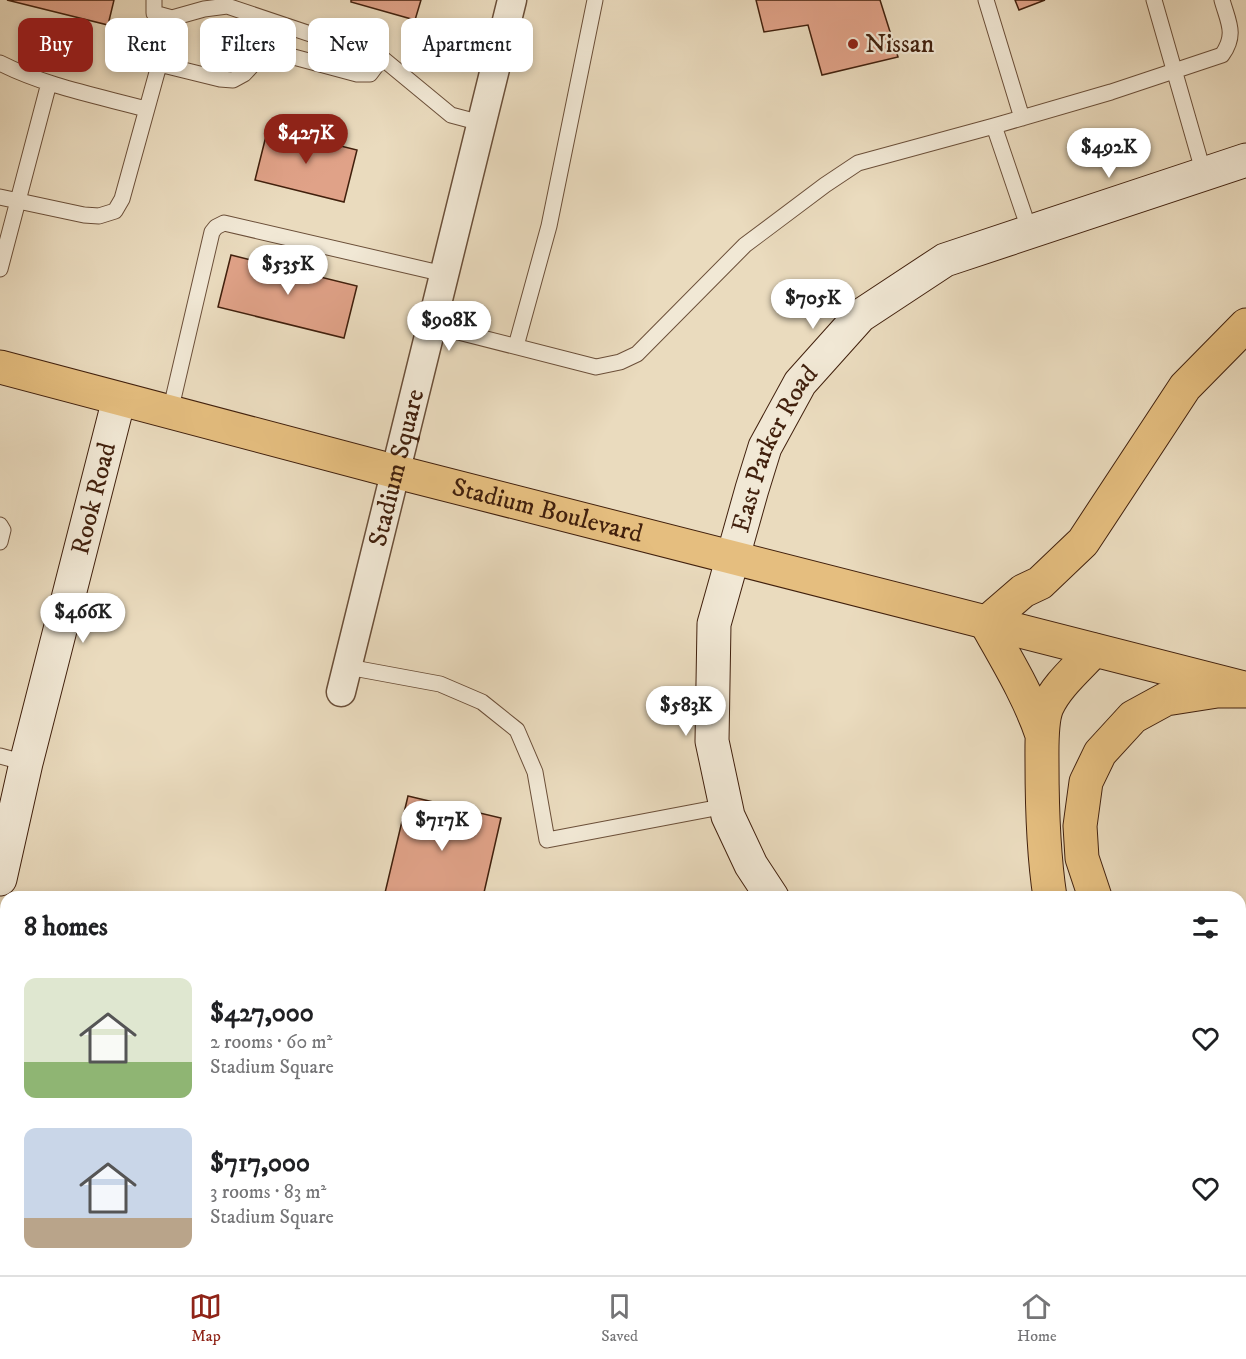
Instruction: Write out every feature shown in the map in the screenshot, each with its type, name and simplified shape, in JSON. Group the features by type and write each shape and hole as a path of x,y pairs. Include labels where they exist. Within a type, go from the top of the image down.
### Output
{"main road":[{"path":"1042,735 1030,704 986,623 1023,591 1040,583 1083,542 1185,387 1246,326"},
{"name":"Stadium Boulevard","path":"0,368 1246,690"},
{"path":"1049,891 1042,815 1042,735 1046,709 1061,686 1094,650"},
{"path":"1093,891 1082,858 1080,826 1086,782 1100,753 1133,717 1166,699 1217,691 1246,690"}],"street":[{"name":"Stadium Square","path":"345,680 512,0"},
{"name":"East Parker Road","path":"768,891 750,865 728,816 712,741 714,624 765,447 800,383 860,316 945,260 1246,160"},
{"name":"Rook Road","path":"0,879 13,759 119,399"}],"lane":[{"path":"154,0 154,13 172,18 204,9 227,6 308,33"},
{"path":"516,346 549,226 595,0"},
{"path":"986,0 1022,118"},
{"path":"1154,0 1204,174"},
{"path":"431,325 596,367 620,362 637,354 745,245 858,163 1111,92 1222,55 1229,45 1231,34 1222,0"},
{"path":"188,71 233,80 244,74 259,58 275,52 308,61"},
{"path":"0,63 16,72 49,83 146,109"},
{"path":"389,64 451,115 481,123"},
{"path":"0,197 84,215 99,216 115,211 122,199 157,72"},
{"path":"350,72 357,74 372,72"},
{"path":"0,269 49,83"},
{"path":"994,126 1030,232"},
{"path":"170,412 212,232 216,227 224,223 444,274"},
{"path":"0,525 3,530 0,542"},
{"path":"345,680 440,684 482,702 517,730 536,772 547,840 726,806"}],"building":[{"path":"7,0 114,0 110,18 105,18 105,24 93,21 93,18 80,18"},
{"path":"351,0 421,0 416,18 408,18 351,2"},
{"name":"Nissan","path":"756,0 880,0 898,57 822,75 808,25 764,32"},
{"path":"1015,0 1045,0 1019,10"},
{"path":"268,128 357,150 344,202 255,180"},
{"path":"231,255 357,286 344,338 218,307"},
{"path":"408,796 501,818 484,891 385,891"}],"place":[{"name":"Nissan","path":"853,44"}]}
